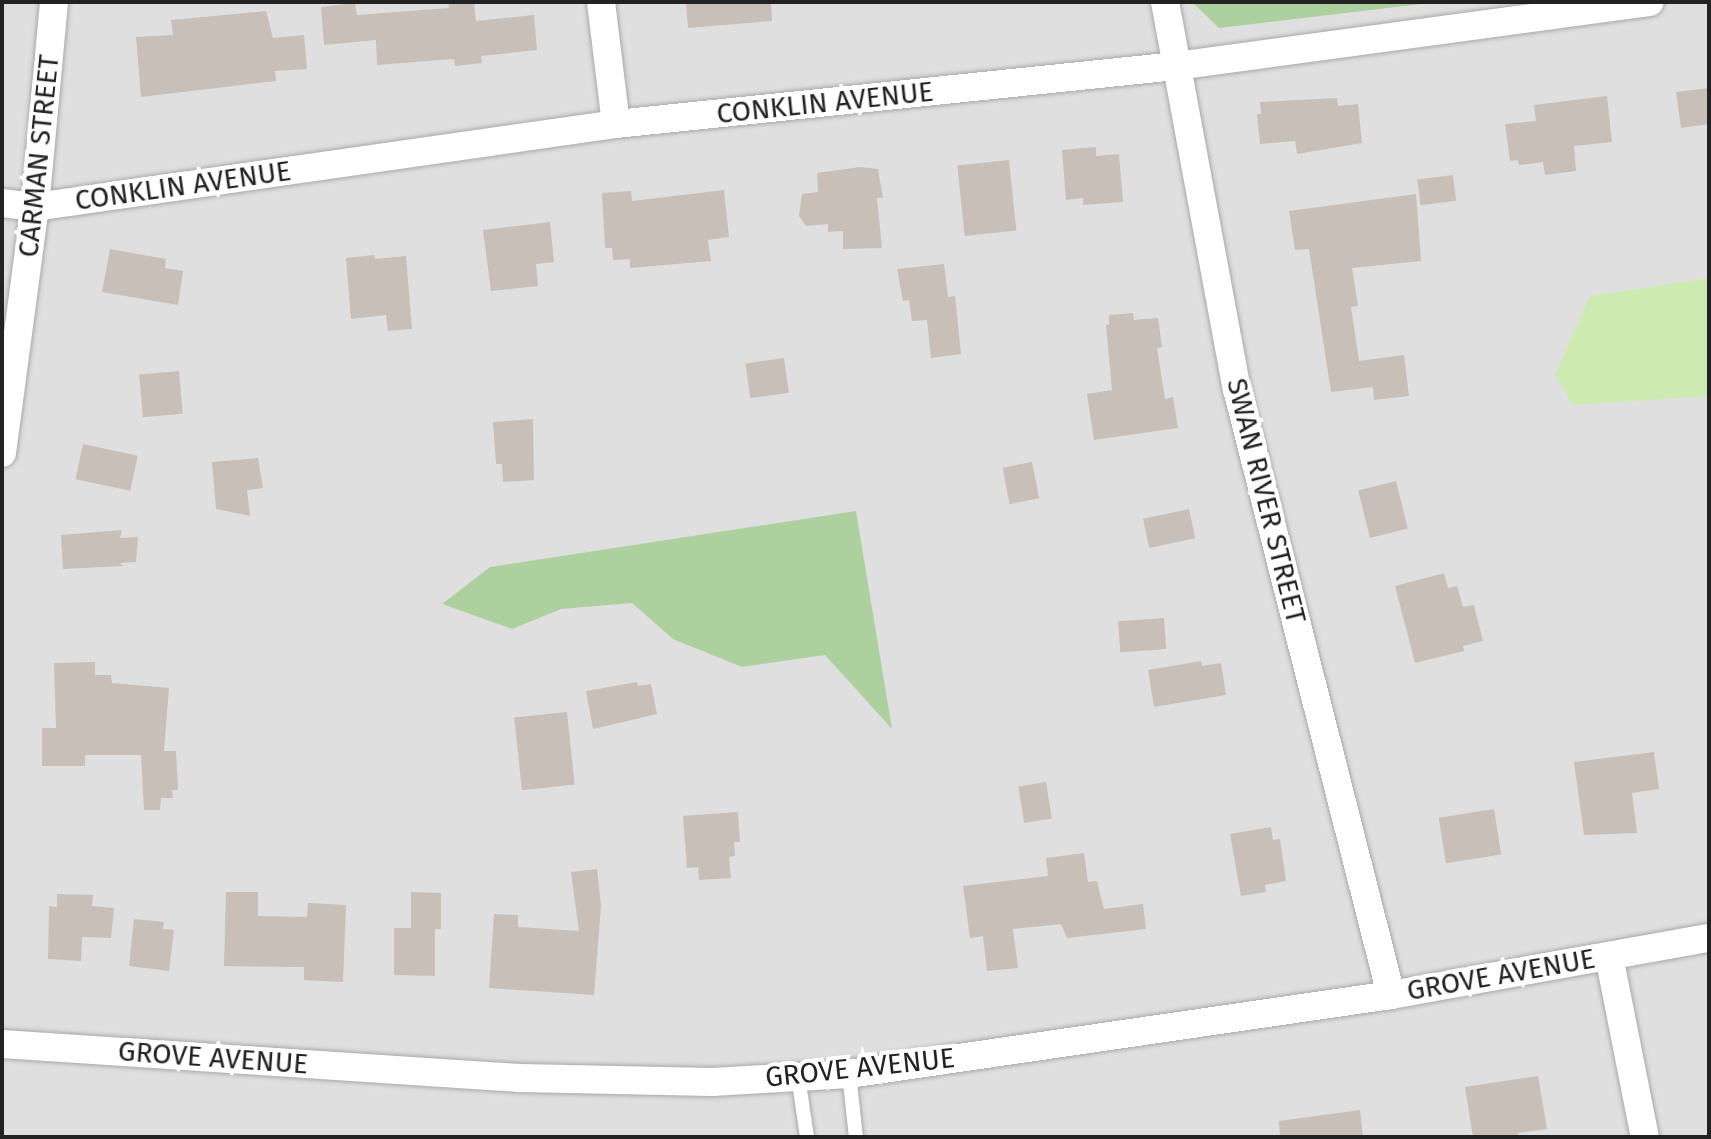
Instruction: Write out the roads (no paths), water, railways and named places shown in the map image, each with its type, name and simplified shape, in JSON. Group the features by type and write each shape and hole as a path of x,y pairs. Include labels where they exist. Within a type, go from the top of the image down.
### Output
{"street":[{"name":"CARMAN STREET","path":"2,453 35,207 54,2"},
{"path":"601,2 616,124"},
{"name":"SWAN RIVER STREET","path":"1165,2 1237,389 1391,995"},
{"name":"CONKLIN AVENUE","path":"2,203 35,207 616,124 1176,66 1650,2"},
{"name":"GROVE AVENUE","path":"2,1044 520,1078 712,1082 849,1074 1391,995 1709,938"},
{"path":"1609,956 1645,1137"}],"lane":[{"path":"849,1074 856,1137"},
{"path":"798,1076 807,1137"}]}
